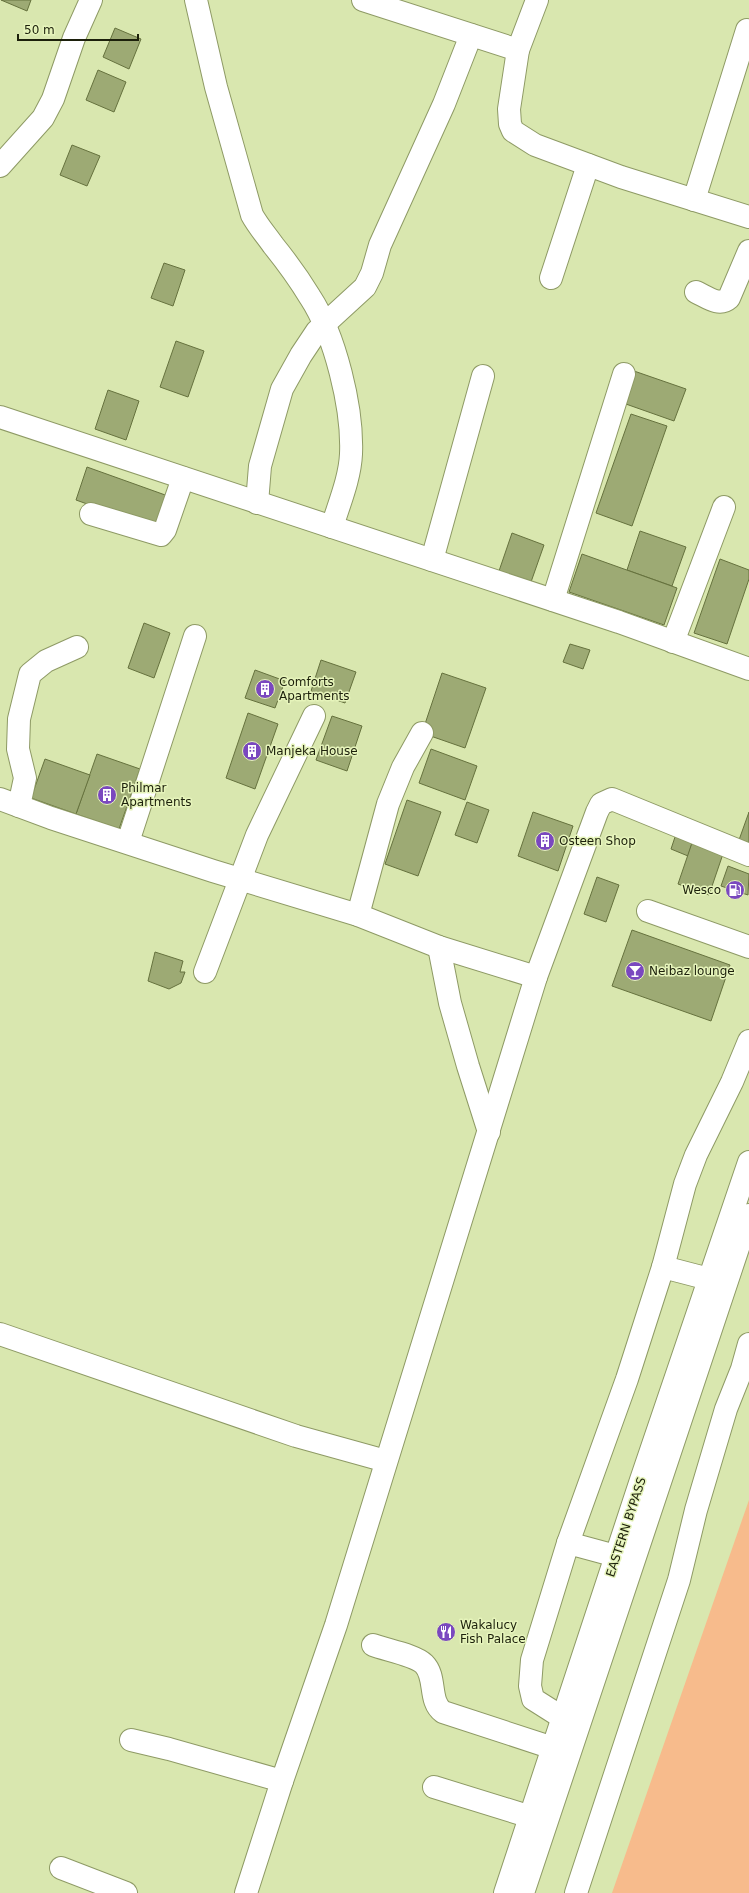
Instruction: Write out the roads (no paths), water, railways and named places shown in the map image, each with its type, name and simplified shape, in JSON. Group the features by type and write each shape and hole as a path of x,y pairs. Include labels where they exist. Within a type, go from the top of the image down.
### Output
{"street":[{"path":"0,166 43,118 53,99 74,38 91,0"},
{"path":"196,0 216,87 252,215 258,227 310,297 325,324 345,390 351,435 349,470 332,527"},
{"path":"363,0 518,50"},
{"path":"537,0 518,50 509,109 510,124 513,131 535,145 588,165 621,177 749,217"},
{"path":"694,200 747,30"},
{"path":"257,502 260,466 282,389 301,355 317,331 365,287 372,273 380,245 444,104 471,35"},
{"path":"551,278 588,165"},
{"path":"696,292 719,303 724,302 729,298 749,251"},
{"path":"553,600 624,374"},
{"path":"432,560 483,376"},
{"path":"0,418 553,600 749,669"},
{"path":"92,514 161,535 165,530 183,478"},
{"path":"673,642 724,507"},
{"path":"128,842 195,636"},
{"path":"77,647 46,661 30,674 19,720 18,749 25,778 9,802 240,880 358,915 439,947 536,977"},
{"path":"205,972 257,835 314,716"},
{"path":"358,915 388,804 402,768 422,733"},
{"path":"246,1893 282,1781 336,1625 536,977 597,812 602,804 612,799 749,855"},
{"path":"648,910 749,947"},
{"path":"439,947 450,1003 489,1132"},
{"path":"563,1718 533,1699 530,1686 532,1660 568,1543 627,1379 663,1267 685,1184 696,1155 732,1082 749,1041"},
{"name":"EASTERN BYPASS","path":"505,1893 563,1718 605,1618 616,1556 749,1162"},
{"name":"EASTERN BYPASS","path":"523,1893 605,1618 749,1215"},
{"path":"663,1267 709,1279"},
{"path":"0,1334 296,1436 386,1461"},
{"path":"576,1893 679,1580 696,1510 726,1408 742,1369 749,1344"},
{"path":"568,1543 616,1556"},
{"path":"372,1646 418,1660 424,1664 432,1680 435,1703 443,1712 553,1748"},
{"path":"131,1740 169,1749 282,1781"},
{"path":"434,1788 531,1816"},
{"path":"61,1868 126,1893"}],"place":[{"name":"Comforts Apartments","path":"265,689"},
{"name":"Manjeka House","path":"252,751"},
{"name":"Philmar Apartments","path":"107,795"},
{"name":"Osteen Shop","path":"545,841"},
{"name":"Wesco","path":"735,890"},
{"name":"Neibaz lounge","path":"635,971"},
{"name":"Wakalucy Fish Palace","path":"446,1632"}]}
